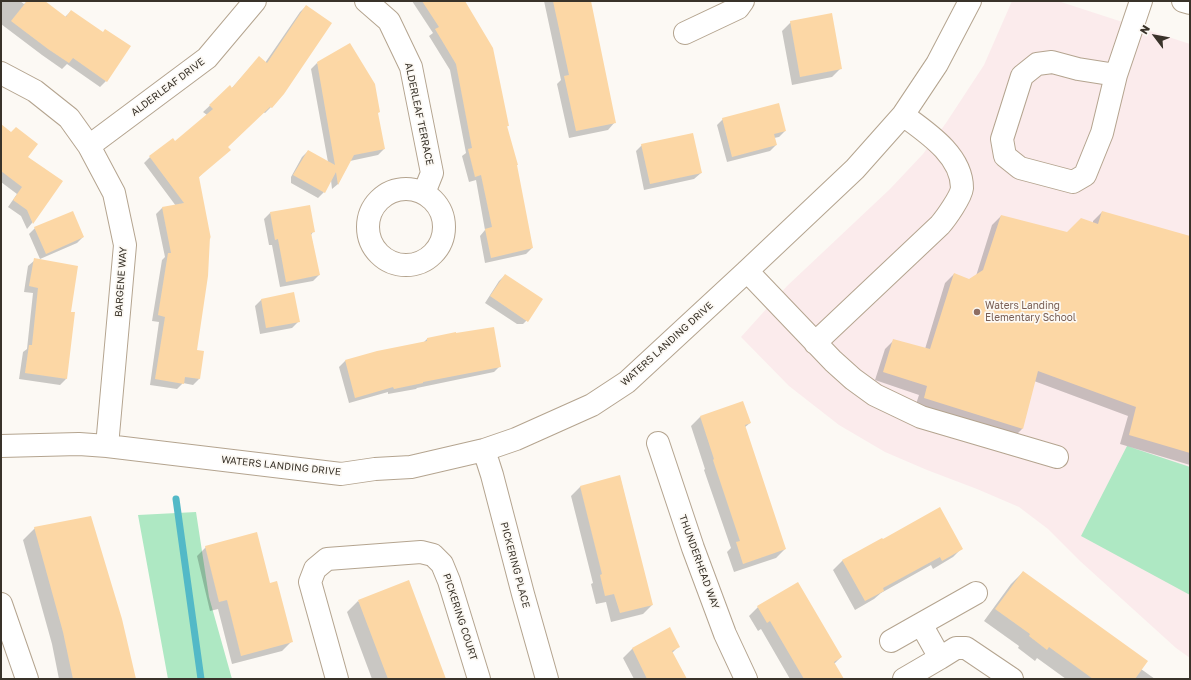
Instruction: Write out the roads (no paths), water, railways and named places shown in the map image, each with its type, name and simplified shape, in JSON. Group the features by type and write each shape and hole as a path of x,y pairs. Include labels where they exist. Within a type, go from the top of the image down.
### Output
{"street":[{"name":"ALDERLEAF DRIVE","path":"89,146 207,58 255,1"},
{"name":"ALDERLEAF TERRACE","path":"366,1 389,21 411,67 432,173 424,193"},
{"path":"685,33 738,8 743,1"},
{"name":"WATERS LANDING DRIVE","path":"1,446 79,444 107,446 341,474 376,469 410,467 484,450 516,439 592,405 627,382 855,169 903,115 937,64 970,1"},
{"path":"1116,75 1078,69 1052,62 1037,64 1022,76 1002,139 1005,156 1020,168 1073,182 1085,175 1102,133 1116,75 1141,1"},
{"path":"1183,1 1190,3"},
{"name":"BARGENE WAY","path":"1,73 35,91 69,118 89,146 114,193 125,245 107,446"},
{"path":"816,344 940,225 951,210 962,189 958,169 945,149 903,115"},
{"path":"747,271 833,361 875,396 921,417 1057,457"},
{"name":"THUNDERHEAD WAY","path":"658,443 693,548 722,627 746,679"},
{"name":"PICKERING PLACE","path":"484,450 548,679"},
{"name":"PICKERING COURT","path":"337,679 310,582 315,569 327,559 421,552 433,555 442,564 449,581 479,679"},
{"path":"891,641 976,593"},
{"path":"1,604 27,679"},
{"path":"922,624 940,658"},
{"path":"904,679 956,648 966,648 1012,679"}],"waterway":[{"path":"176,499 201,679"}],"place":[{"name":"Waters Landing Elementary School","path":"977,312"}]}
